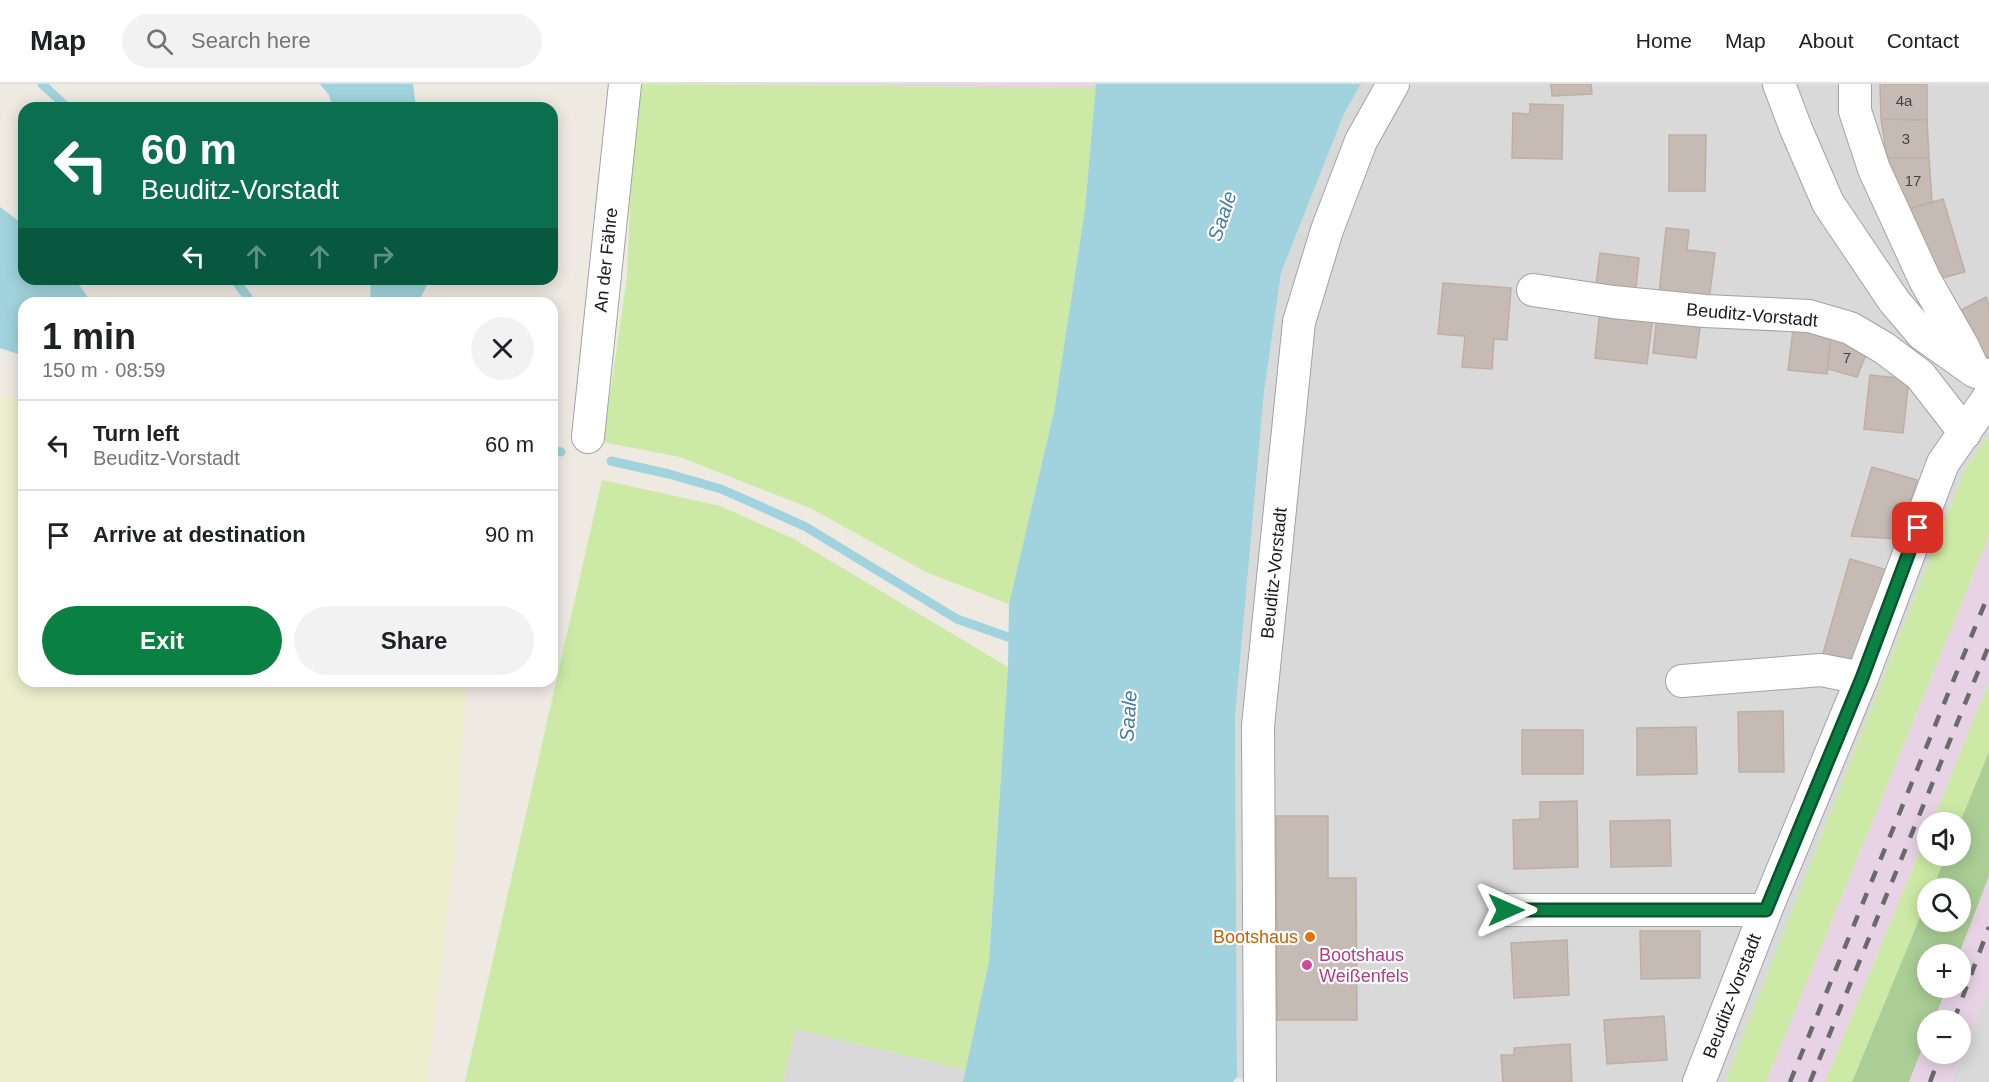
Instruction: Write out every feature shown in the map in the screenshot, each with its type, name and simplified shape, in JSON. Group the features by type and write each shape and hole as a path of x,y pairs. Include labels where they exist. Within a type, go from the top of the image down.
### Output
{"street":[{"name":"An der Fähre","path":"588,437 625,84"},
{"name":"Beuditz-Vorstadt","path":"1260,1082 1258,726 1299,322 1327,230 1361,141 1393,84"},
{"path":"1779,84 1828,203 1894,301 1922,334 1982,374"},
{"path":"1855,84 1855,111 1874,170 1925,280 1962,345 1982,374"},
{"name":"Beuditz-Vorstadt","path":"1533,290 1613,302 1705,311 1809,316 1850,328 1884,348 1920,375 1965,433"},
{"name":"Beuditz-Vorstadt","path":"1699,1082 1766,910 1862,678 1943,464 1989,398"},
{"path":"1682,681 1821,670 1862,678"},
{"name":"Beuditz-Vorstadt","path":"1506,910 1766,910"}],"shaded area":[{"path":"718,84 1096,84 1096,88"},
{"path":"1361,84 1989,84 1989,434 1965,469 1725,1082 1249,1082 1237,1077 1235,718 1264,392 1281,273 1344,114"},
{"path":"1989,536 1989,682 1936,812 1917,812 1917,857 1825,1082 1766,1082"},
{"path":"1989,876 1989,987 1971,1033 1971,1010 1938,1010 1943,998 1971,998 1971,944 1963,944 1967,932 1971,932 1971,923"},
{"path":"1989,987 1989,1082 1952,1082 1959,1064 1971,1064 1971,1033"},
{"path":"795,1029 967,1070 963,1082 783,1082"},
{"path":"1917,1062 1917,1064 1959,1064 1952,1082 1909,1082"}],"green space":[{"path":"635,84 1096,88 1085,209 1054,411 1009,604 928,573 810,508 680,457 603,442 627,277"},
{"path":"0,395 18,400 18,687 467,687 452,880 427,1082 0,1082"},
{"path":"1989,434 1989,536 1766,1082 1725,1082 1965,469"},
{"path":"602,480 720,506 792,538 1008,667 989,962 967,1070 795,1029 783,1082 465,1082 555,687 558,687 558,673"},
{"path":"1989,682 1989,752 1964,812 1936,812"},
{"path":"1989,752 1989,876 1971,923 1971,878 1937,878 1942,866 1971,866 1971,812 1964,812"},
{"path":"1917,857 1917,866 1942,866 1937,878 1917,878 1917,924 1852,1082 1825,1082"},
{"path":"1917,924 1917,932 1967,932 1963,944 1917,944 1917,998 1943,998 1938,1010 1917,1010 1917,1062 1909,1082 1852,1082"}],"water":[{"path":"320,84 413,84 415,102 331,102 329,95"},
{"name":"Saale","path":"1096,84 1361,84 1344,114 1281,273 1264,392 1235,718 1237,1077 1233,1082 963,1082 989,962 1008,667 1009,604 1054,411 1085,209"},
{"path":"0,207 18,220 18,285 79,285 88,297 18,297 18,354 0,348"},
{"path":"371,285 427,285 421,297 370,297"}],"building":[{"path":"1551,84 1591,84 1592,94 1552,96"},
{"path":"1880,84 1927,84 1927,120 1881,119"},
{"path":"1530,104 1563,105 1562,159 1512,158 1513,113 1530,114"},
{"path":"1881,119 1927,120 1929,158 1887,158"},
{"path":"1669,135 1706,135 1705,191 1669,191"},
{"path":"1887,158 1929,158 1932,203 1907,209"},
{"path":"1943,199 1965,272 1935,280 1907,209"},
{"path":"1666,228 1689,230 1687,250 1715,253 1709,300 1659,294"},
{"path":"1600,253 1639,258 1635,297 1595,293"},
{"path":"1443,283 1511,288 1507,340 1494,339 1492,369 1462,367 1465,336 1438,334"},
{"path":"1986,297 1989,306 1989,359 1984,361 1961,310"},
{"path":"1600,310 1653,316 1647,364 1595,358"},
{"path":"1657,316 1701,321 1696,358 1653,353"},
{"path":"1793,330 1831,334 1827,374 1788,370"},
{"path":"1831,334 1869,347 1857,377 1828,369"},
{"path":"1870,375 1909,379 1903,433 1864,429"},
{"path":"1872,467 1917,480 1899,539 1851,536"},
{"path":"1850,559 1887,570 1858,668 1822,657"},
{"path":"1783,711 1784,772 1739,772 1738,712"},
{"path":"1696,727 1697,774 1637,775 1637,728"},
{"path":"1522,730 1583,730 1583,774 1522,774"},
{"path":"1577,801 1578,867 1514,869 1513,820 1540,819 1540,802"},
{"path":"1276,816 1328,816 1328,878 1356,878 1357,1020 1277,1020"},
{"path":"1670,820 1671,866 1611,867 1610,821"},
{"path":"1640,931 1700,931 1700,978 1641,979"},
{"path":"1567,940 1569,995 1514,998 1511,943"},
{"path":"1664,1016 1667,1060 1607,1064 1604,1020"},
{"path":"1570,1044 1572,1082 1503,1082 1501,1055 1514,1055 1514,1048"}],"waterway":[{"path":"42,84 62,102"},
{"path":"238,285 248,297"},
{"path":"611,461 721,489 753,503 806,527 957,619 1019,641"}],"railway":[{"path":"1790,1082 1989,593"},
{"path":"1810,1082 1989,645"},
{"path":"1958,1010 1989,927"},
{"path":"1930,1082 1937,1064"}],"place":[{"name":"Bootshaus","path":"1310,937"},
{"name":"Bootshaus Weißenfels","path":"1307,965"}],"route":[{"path":"1506,910 1766,910 1862,678 1918,528"}]}
